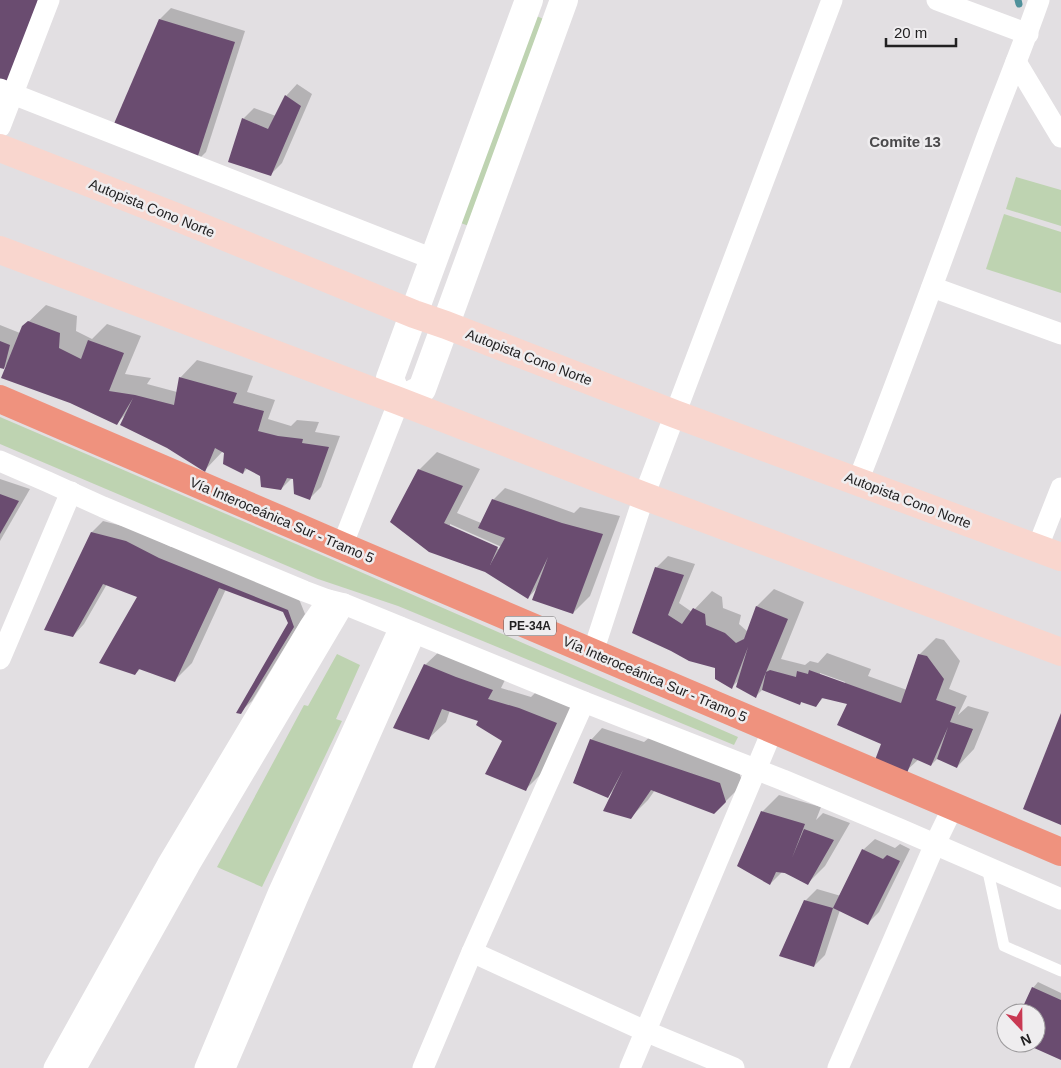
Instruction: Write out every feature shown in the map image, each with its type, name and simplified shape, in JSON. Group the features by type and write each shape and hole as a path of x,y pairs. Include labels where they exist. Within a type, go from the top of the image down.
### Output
{"highway":[{"name":"Vía Interoceánica Sur - Tramo 5","path":"0,399 1061,852"}],"main road":[{"name":"Autopista Cono Norte","path":"0,148 174,216 414,314 675,414 1049,553"},
{"path":"0,250 644,496 1061,652"}],"street":[{"path":"0,127 6,92 49,0"},
{"path":"399,401 390,378 529,0"},
{"path":"342,546 399,401 422,389 564,0"},
{"path":"593,652 644,496 832,0"},
{"path":"937,0 1028,34"},
{"path":"858,482 1028,34 1039,0"},
{"path":"1016,62 1061,137"},
{"path":"6,92 433,259"},
{"path":"932,287 1061,334"},
{"path":"0,461 103,507 268,576 408,630 756,770 935,844 1061,899"},
{"path":"1049,553 1061,488"},
{"path":"0,659 71,492"},
{"path":"54,1068 166,865 310,626 336,602"},
{"path":"76,1068 336,602"},
{"path":"205,1068 279,891 408,630"},
{"path":"225,1068 408,630"},
{"path":"423,1068 472,952 584,702"},
{"path":"630,1068 774,729"},
{"path":"838,1068 935,844 954,805"},
{"path":"472,952 645,1031 734,1068"}],"lane":[{"path":"988,867 1004,946 1061,971"}],"green space":[{"path":"534,15 546,20 469,226 458,222"},
{"path":"1016,177 1061,190 1061,226 1006,209"},
{"path":"1004,214 1061,232 1061,293 986,269"},
{"path":"0,417 738,737 734,745 398,606 318,579 0,444"},
{"path":"337,654 360,665 336,719 342,721 262,887 217,867 304,705 308,706"}],"building":[{"path":"0,0 38,0 15,87 0,80"},
{"path":"159,19 235,42 195,165 113,126"},
{"path":"285,95 301,106 271,176 228,162 242,118 268,129"},
{"path":"28,321 60,333 59,348 81,359 88,340 124,353 109,391 135,395 174,405 179,377 237,393 233,403 264,411 258,431 303,439 302,443 329,447 310,500 294,494 293,479 287,478 281,490 261,487 260,476 245,468 243,474 223,464 224,453 215,448 205,472 167,448 120,425 133,398 117,425 70,403 1,378 22,326"},
{"path":"0,341 10,345 4,369 0,368"},
{"path":"418,469 463,486 444,523 498,547 490,565 505,538 478,528 492,499 562,523 603,534 573,614 532,600 548,557 528,599 485,572 429,552 390,522"},
{"path":"0,494 19,501 0,534"},
{"path":"91,532 126,541 159,558 288,610 294,627 241,714 236,713 288,623 283,612 219,588 175,682 139,669 135,675 99,663 137,597 103,584 73,637 44,630"},
{"path":"655,567 684,575 668,615 682,624 693,608 705,614 706,625 725,633 736,643 744,639 756,606 788,619 756,698 736,687 748,647 732,689 715,679 715,668 689,661 632,633"},
{"path":"918,654 927,656 944,679 936,700 956,707 950,722 973,729 957,768 937,759 948,727 931,766 913,758 907,773 875,760 881,744 837,725 847,704 822,698 816,707 801,702 800,705 762,690 766,672 770,670 796,677 797,671 808,674 809,670 901,703"},
{"path":"424,664 493,690 488,699 519,708 557,723 526,791 485,774 502,741 476,725 478,721 442,709 429,740 393,728"},
{"path":"1061,713 1061,825 1023,809"},
{"path":"590,739 720,783 726,802 714,814 651,790 631,819 603,811 623,770 608,798 573,783"},
{"path":"761,811 805,824 792,858 804,829 834,840 808,885 785,873 776,872 770,885 737,866"},
{"path":"862,849 883,859 887,855 900,861 868,925 833,908"},
{"path":"804,900 833,908 814,967 779,956"},
{"path":"1032,987 1061,1000 1061,1060 1045,1053 1046,1003 1025,1003"}],"waterway":[{"path":"1018,0 1019,4"}],"district":[{"name":"Comite 13","path":"905,141"}]}
